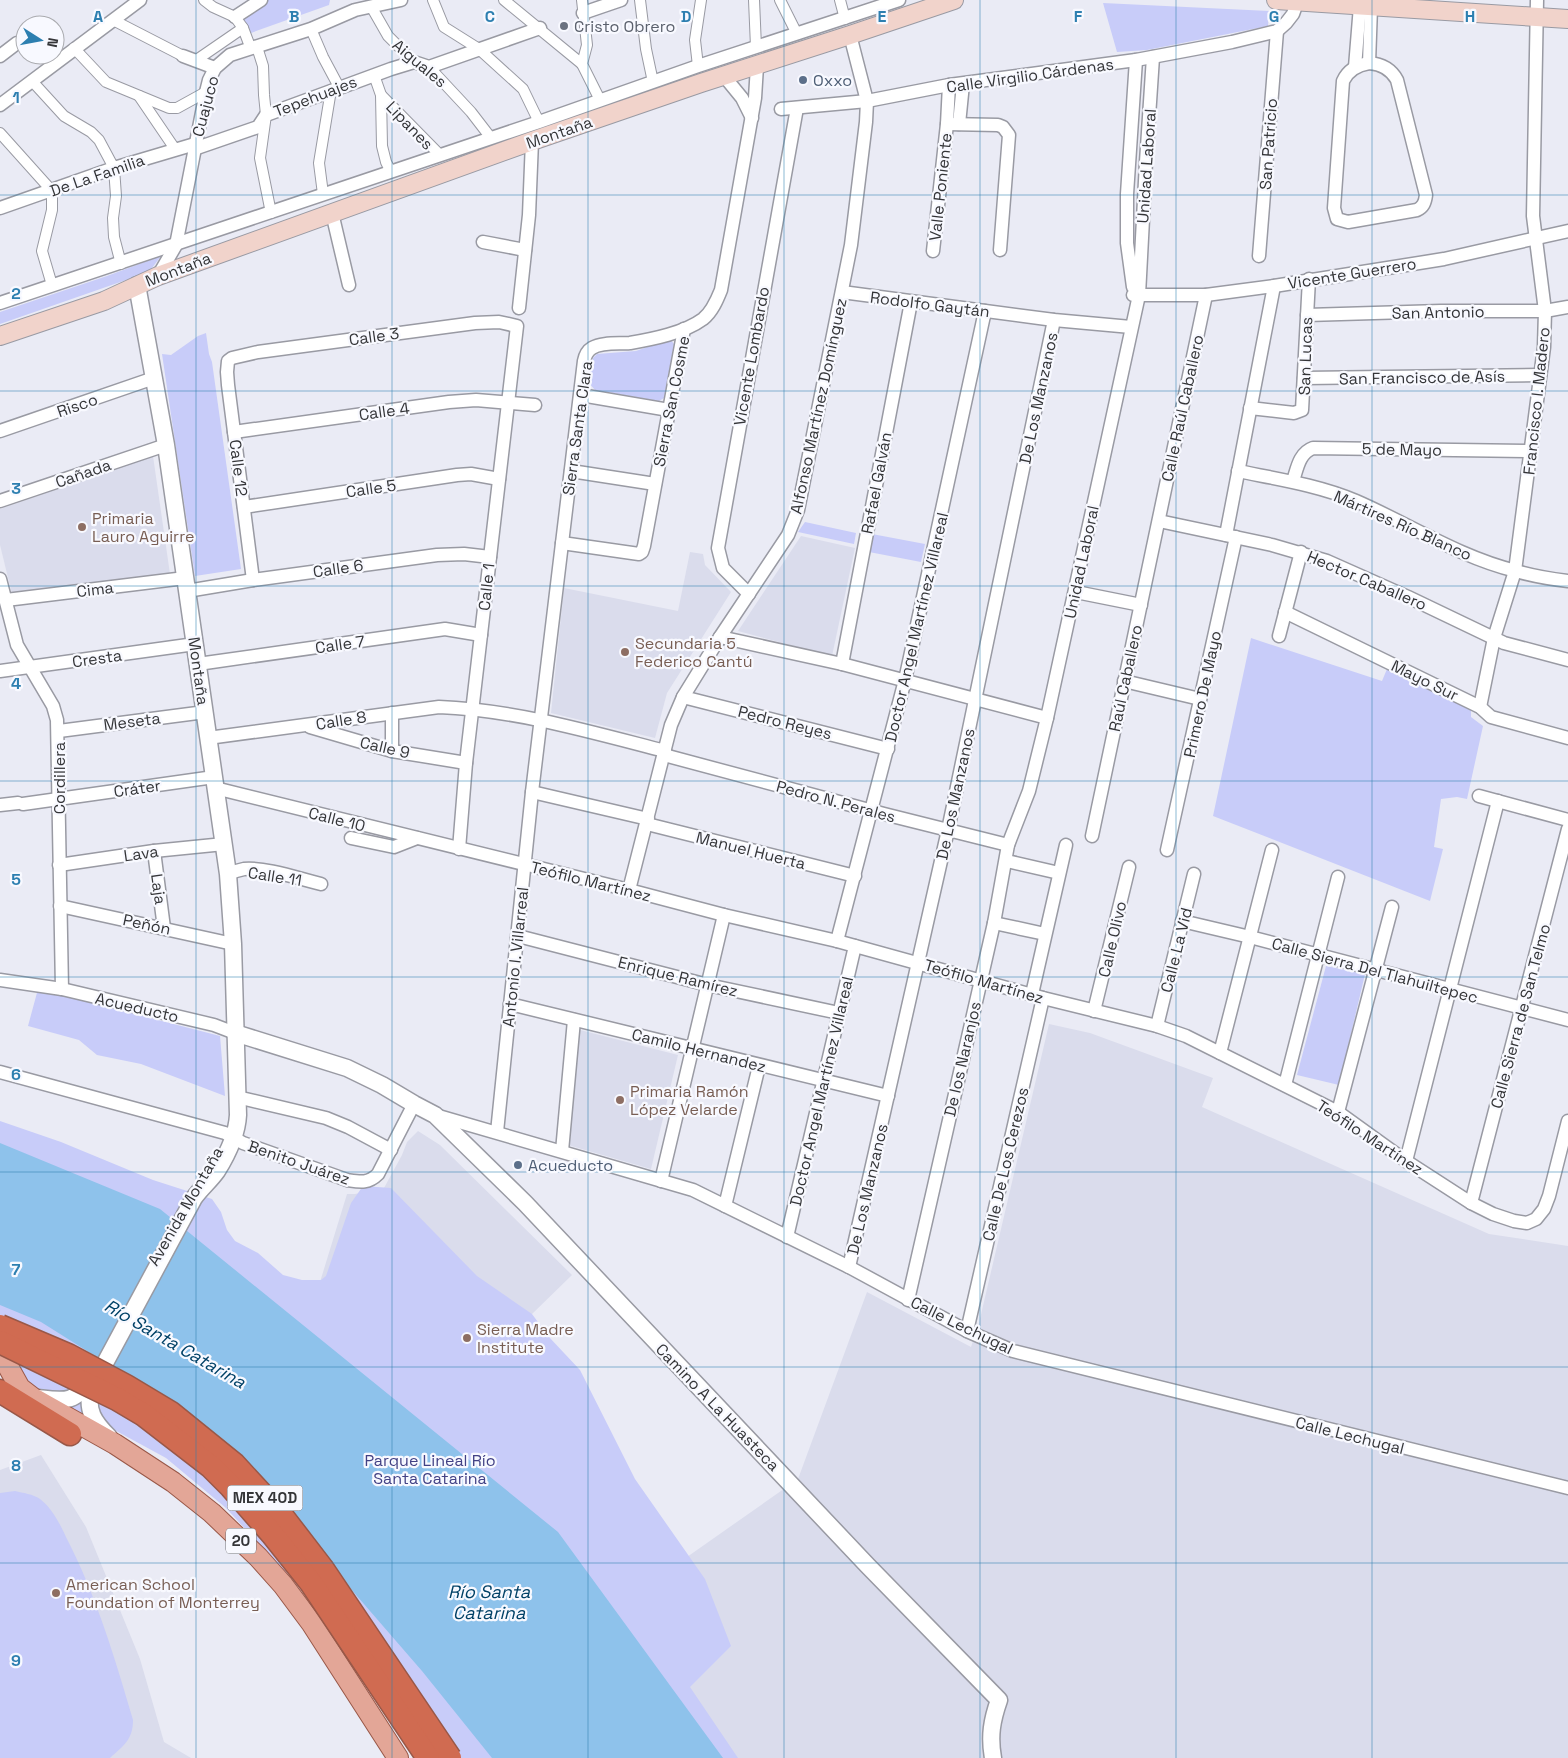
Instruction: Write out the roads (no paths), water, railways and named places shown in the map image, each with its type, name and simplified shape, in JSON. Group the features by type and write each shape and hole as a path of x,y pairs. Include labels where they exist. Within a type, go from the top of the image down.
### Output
{"highway":[{"name":"MEX 40D","path":"0,1326 68,1355 119,1382 171,1413 234,1464 282,1516 322,1568 450,1758"},
{"name":"MEX 40D","path":"0,1342 117,1399 144,1416 210,1466 272,1534 311,1583 428,1758"},
{"path":"18,1393 70,1434"}],"main road":[{"name":"Montaña","path":"137,285 532,141 564,122 699,74 724,76 757,66 847,27 954,0"},
{"path":"1276,0 1330,2 1568,19"},
{"path":"0,336 104,301 137,285"},
{"path":"0,1352 18,1393"},
{"name":"20","path":"18,1393 115,1444 186,1492 212,1513 258,1557 283,1585 312,1624 398,1758"},
{"name":"20","path":"0,1399 126,1464 196,1515 252,1568 275,1594 303,1633 384,1758"}],"street":[{"path":"0,105 140,0"},
{"path":"204,0 213,7 235,17 263,66 266,115 260,158 271,213"},
{"path":"235,17 261,0"},
{"name":"Cuajuco","path":"158,276 176,245 206,92 215,68 230,55 311,29 354,3 372,8 401,0"},
{"path":"434,0 444,27 479,50 523,89 539,122"},
{"path":"504,0 582,64 600,100"},
{"path":"582,64 587,45 582,6 621,0"},
{"path":"640,0 646,49 653,82"},
{"path":"699,74 695,40 701,0"},
{"path":"754,0 756,47"},
{"path":"780,0 797,34"},
{"path":"840,0 847,27"},
{"name":"Montaña","path":"0,303 121,264 539,122 564,122 600,100 653,82 699,74 756,47 797,34 847,27 898,0"},
{"name":"Francisco I. Madero","path":"1480,707 1494,638 1515,571 1544,347 1545,311 1533,216 1537,0"},
{"path":"1277,31 1286,24 1293,14 1298,1"},
{"path":"1365,6 1369,63"},
{"path":"1355,67 1365,6"},
{"name":"Aiguales","path":"372,8 388,36 414,62 428,67 472,112 491,138"},
{"path":"113,20 183,56 215,68"},
{"name":"Alfonso Martínez Domínguez","path":"630,890 671,725 683,697 720,637 788,535 798,510 852,236 866,122 867,101 847,27"},
{"path":"196,61 243,28"},
{"path":"428,67 540,28"},
{"path":"311,29 335,89 319,163 323,194"},
{"name":"Calle Virgilio Cárdenas","path":"781,109 867,101 948,85 1136,60 1277,31"},
{"name":"San Patricio","path":"1259,256 1277,31"},
{"path":"0,56 15,45"},
{"path":"74,48 106,82 169,108 177,108 206,92"},
{"name":"Unidad Laboral","path":"1018,819 1029,791 1076,592 1131,327 1136,298 1153,57"},
{"name":"Unidad Laboral","path":"1136,60 1128,194 1128,243 1136,298"},
{"name":"Tepehuajes","path":"194,147 258,127 266,115 414,62"},
{"path":"1369,63 1376,64 1389,70 1397,80 1426,195 1422,207 1417,210 1348,222 1337,219 1334,208 1343,82 1346,75 1355,67 1369,63"},
{"name":"Sierra San Cosme","path":"562,543 639,554 642,552 684,329 704,319 712,309 721,290 752,118 757,66"},
{"name":"Lipanes","path":"374,75 381,95 382,146 391,172"},
{"path":"724,76 742,98 752,118"},
{"path":"32,81 64,116 91,132 99,140 114,168 116,196 113,218 114,237 121,264"},
{"name":"Valle Poniente","path":"933,251 953,124 963,84"},
{"name":"Valle Poniente","path":"948,85 953,124"},
{"path":"138,95 175,149"},
{"name":"Lipanes","path":"381,95 440,155"},
{"name":"Vicente Lombardo","path":"749,594 723,568 718,548 797,108"},
{"name":"Valle Poniente","path":"953,124 998,125 1003,127 1009,135 1000,250"},
{"path":"0,133 52,191 52,210 42,251 52,285"},
{"path":"519,308 531,180 532,141"},
{"name":"De La Familia","path":"0,208 114,168 175,149 194,147"},
{"path":"332,213 348,285"},
{"name":"Vicente Guerrero","path":"1136,298 1206,295 1274,286 1444,259 1568,230"},
{"path":"483,242 525,250"},
{"name":"San Lucas","path":"1250,408 1294,413 1302,410 1309,279"},
{"name":"Montaña","path":"137,285 166,445 205,712 228,874 233,944 238,1116 217,1171 192,1196"},
{"name":"Primero De Mayo","path":"1167,850 1200,699 1231,536 1238,471 1274,286"},
{"name":"Rodolfo Gaytán","path":"842,292 1054,320 1131,327"},
{"name":"Calle Raúl Caballero","path":"1159,521 1206,295"},
{"name":"Rafael Galván","path":"842,664 911,302"},
{"name":"San Antonio","path":"1307,315 1545,311 1568,307"},
{"name":"Doctor Angel Martínez Villareal","path":"837,941 905,680 986,311"},
{"name":"De Los Manzanos","path":"849,1267 948,830 1054,320"},
{"name":"Calle 3","path":"232,358 258,352 474,322 500,322 517,326"},
{"name":"Calle 1","path":"459,849 466,763 499,479 510,403 517,326"},
{"name":"Sierra Santa Clara","path":"555,603 586,354 590,349 598,346 630,343 684,329"},
{"name":"Calle 12","path":"232,358 228,361 227,372 253,580"},
{"name":"San Francisco de Asís","path":"1304,378 1540,375"},
{"name":"Risco","path":"0,431 154,378"},
{"path":"581,395 668,410"},
{"name":"Calle 4","path":"234,432 449,402 476,400 535,405"},
{"name":"Cañada","path":"0,501 166,445"},
{"name":"5 de Mayo","path":"1293,482 1300,459 1313,448 1531,451"},
{"path":"571,471 655,484"},
{"name":"Mártires Río Blanco","path":"1238,471 1293,482 1356,501 1454,548 1515,571 1568,582"},
{"name":"Calle 5","path":"244,507 457,475 470,474 499,479"},
{"name":"Hector Caballero","path":"1159,521 1301,552 1327,561 1390,589 1504,643 1568,660"},
{"name":"Raúl Caballero","path":"1092,836 1159,521"},
{"path":"1279,636 1301,552"},
{"name":"Calle 6","path":"186,585 253,580 437,554 464,554 490,557"},
{"name":"Cordillera","path":"0,579 17,645 53,706 59,731 59,865 62,989"},
{"name":"Cima","path":"6,600 186,585"},
{"path":"1076,592 1141,605"},
{"name":"Antonio I. Villarreal","path":"497,1132 532,792 555,603"},
{"name":"Mayo Sur","path":"1285,612 1480,707 1491,717 1568,738"},
{"name":"Calle 7","path":"198,664 445,629 481,635"},
{"path":"720,637 842,664 1047,718"},
{"name":"Cresta","path":"0,671 195,644"},
{"path":"1124,681 1200,699"},
{"name":"Pedro Reyes","path":"683,697 888,749"},
{"name":"Calle 8","path":"208,738 305,726 392,712 439,707 473,709"},
{"name":"Pedro N. Perales","path":"473,709 541,720 1008,845"},
{"name":"Meseta","path":"59,731 205,712"},
{"path":"392,712 392,751"},
{"name":"Calle 9","path":"305,726 392,751 466,763"},
{"name":"Cráter","path":"0,805 215,783"},
{"name":"Calle 10","path":"215,783 459,849"},
{"name":"Manuel Huerta","path":"532,792 855,876"},
{"path":"1478,796 1568,820"},
{"path":"1406,1161 1498,801"},
{"name":"De los Naranjos","path":"908,1300 994,923 1008,845 1018,819"},
{"name":"Calle Sierra de San Telmo","path":"1471,1202 1568,829"},
{"path":"351,838 394,846 416,838"},
{"name":"Lava","path":"59,865 154,851 224,844"},
{"name":"Calle De Los Cerezos","path":"967,1331 1037,996 1045,934 1066,845"},
{"name":"Teófilo Martínez","path":"459,849 630,890 724,916 837,941 1037,996 1157,1026 1186,1036 1338,1112 1406,1161 1471,1202 1493,1214 1514,1221 1527,1223 1536,1219 1544,1209 1568,1121"},
{"path":"1220,1053 1272,850"},
{"name":"Laja","path":"154,851 164,928"},
{"path":"1006,861 1059,873"},
{"name":"Calle Olivo","path":"1094,1011 1129,867"},
{"name":"Calle 11","path":"228,874 244,869 259,870 275,872 321,884"},
{"name":"Calle La Vid","path":"1157,1026 1194,874"},
{"path":"1285,1084 1338,877"},
{"name":"Peñón","path":"60,906 233,944"},
{"path":"1338,1112 1392,907"},
{"path":"661,1181 724,916"},
{"name":"Calle Sierra Del Tlahuiltepec","path":"1182,921 1568,1020"},
{"path":"994,923 1045,934"},
{"name":"Enrique Ramírez","path":"518,936 708,985 840,1013"},
{"name":"Doctor Angel Martínez Villareal","path":"787,1237 855,946"},
{"name":"Acueducto","path":"0,980 62,989 214,1025 347,1068 436,1115"},
{"name":"Camilo Hernandez","path":"510,1004 888,1096"},
{"path":"562,1150 574,1020"},
{"path":"725,1206 759,1066"},
{"name":"Benito Juárez","path":"0,1072 229,1136 347,1180 359,1182 369,1182 378,1174 414,1104"},
{"path":"237,1097 326,1118 392,1150"},
{"name":"Calle Lechugal","path":"436,1115 562,1150 692,1190 849,1267 967,1331 1007,1349 1568,1488"},
{"name":"Camino A La Huasteca","path":"436,1115 524,1203 868,1566 1000,1700 992,1719 993,1758"},
{"name":"Avenida Montaña","path":"18,1393 60,1401 77,1397 89,1387 192,1196"},
{"name":"Avenida Montaña","path":"89,1387 89,1402 95,1422 115,1444"}],"water":[{"name":"Río Santa Catarina","path":"0,1143 160,1209 558,1532 723,1758 492,1758 422,1671 266,1491 165,1400 41,1322 0,1305"}],"place":[{"name":"Cristo Obrero","path":"564,26"},
{"name":"Oxxo","path":"803,80"},
{"name":"Primaria Lauro Aguirre","path":"82,527"},
{"name":"Secundaria 5 Federico Cantú","path":"625,652"},
{"name":"Primaria Ramón López Velarde","path":"620,1100"},
{"name":"Acueducto","path":"518,1165"},
{"name":"Sierra Madre Institute","path":"467,1338"},
{"name":"American School Foundation of Monterrey","path":"56,1593"}],"park label":[{"name":"Parque Lineal Río Santa Catarina","path":"430,1469"}]}
